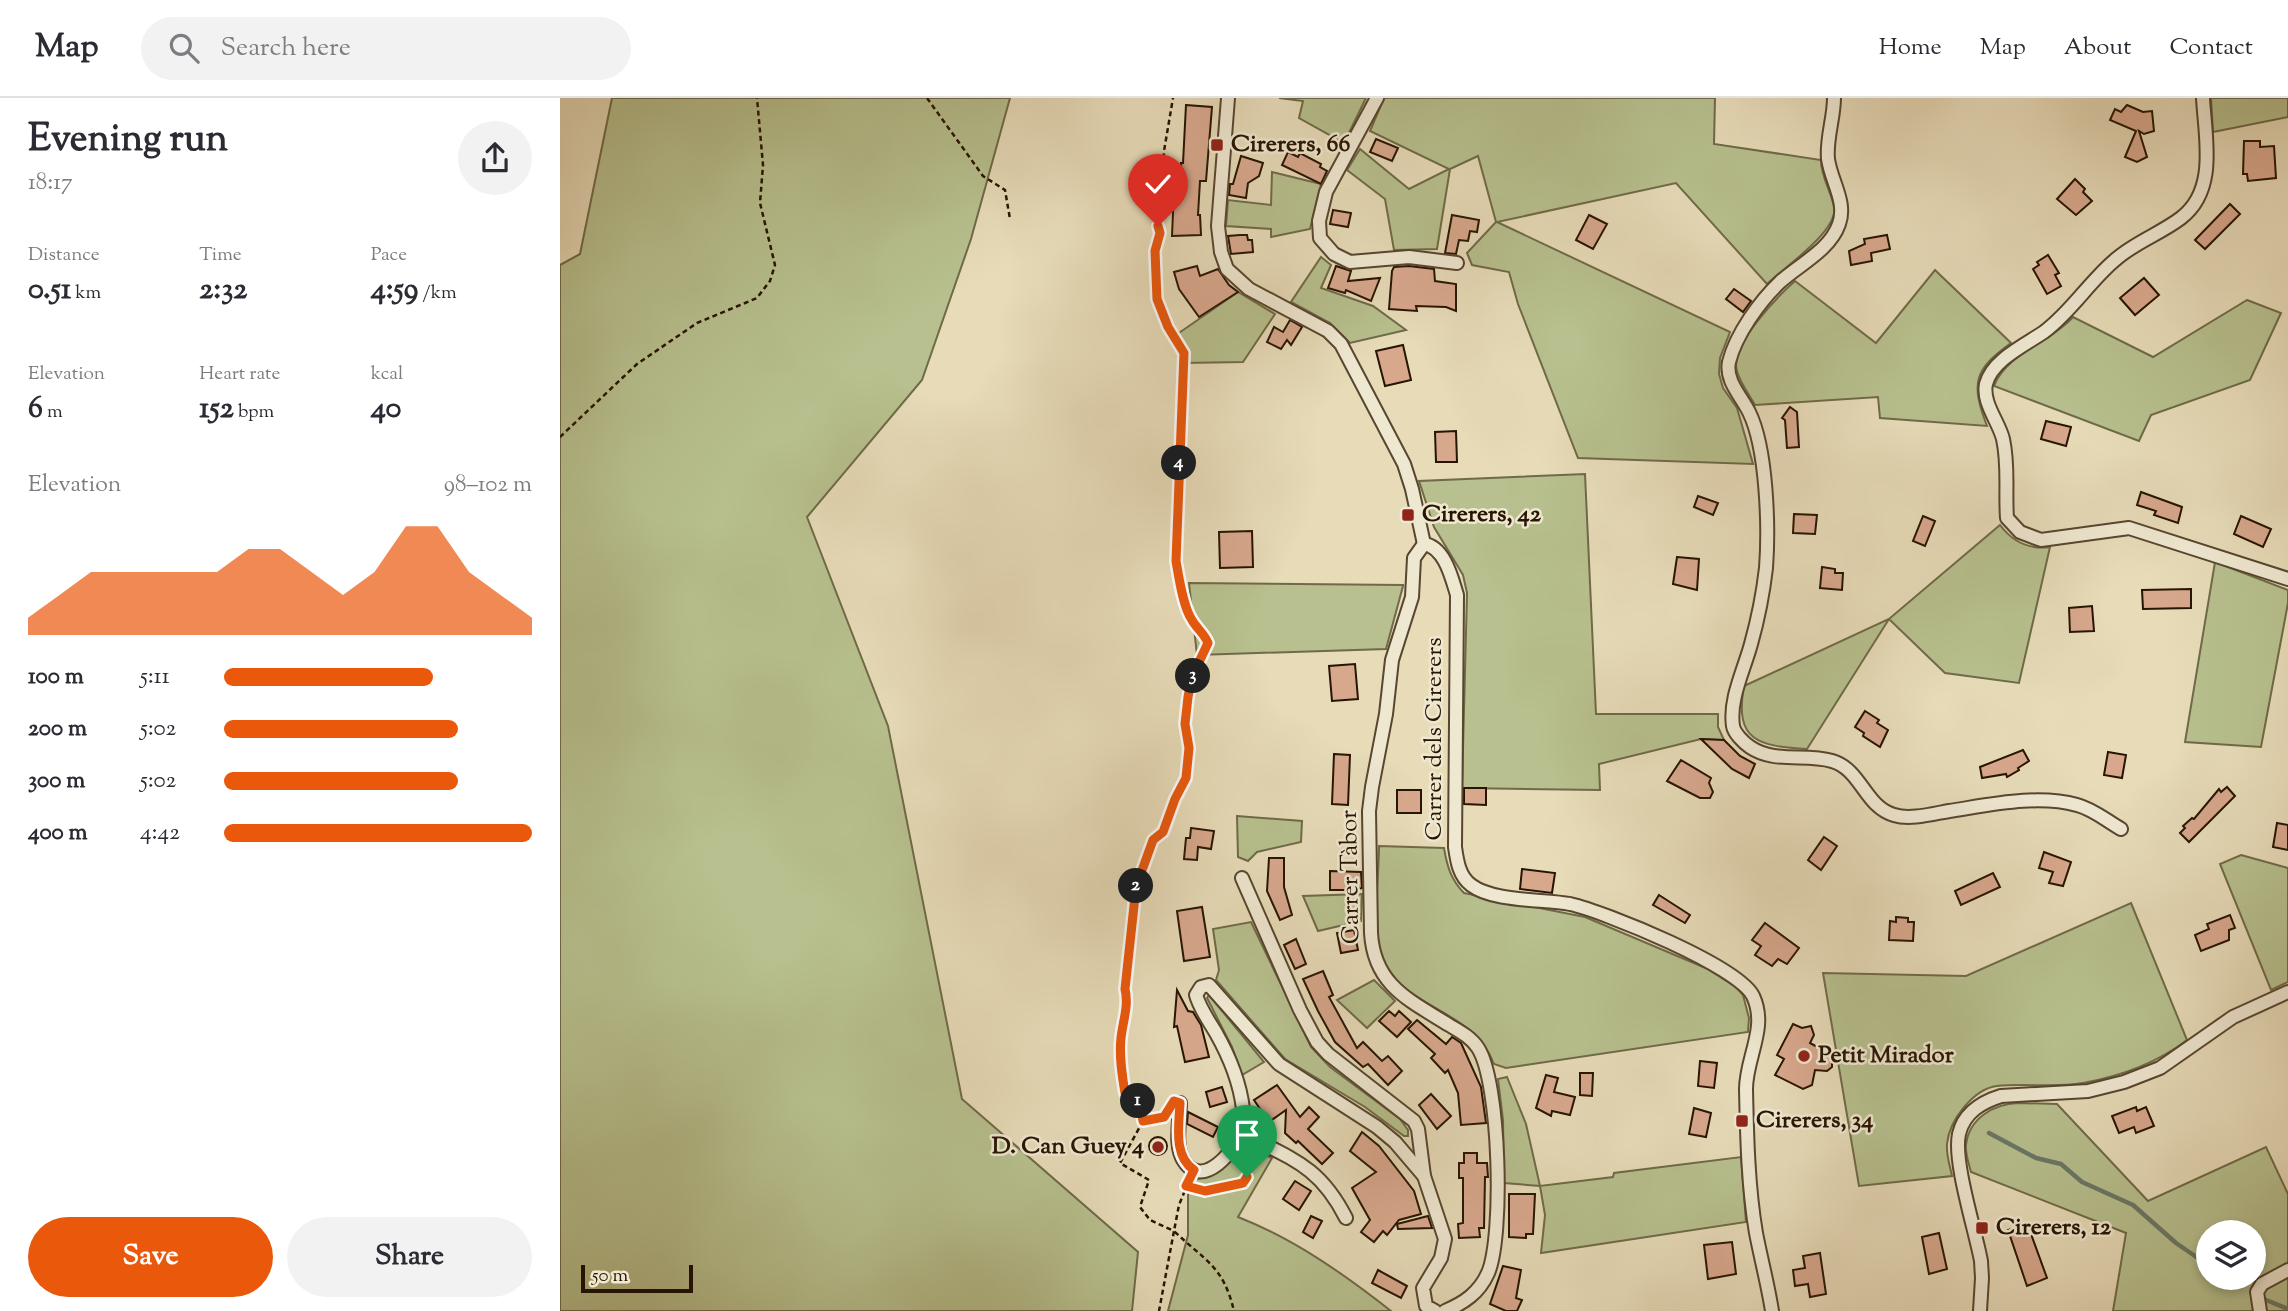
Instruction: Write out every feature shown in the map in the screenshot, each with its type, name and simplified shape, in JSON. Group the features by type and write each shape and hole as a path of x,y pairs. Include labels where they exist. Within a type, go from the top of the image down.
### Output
{"street":[{"path":"1228,98 1218,226 1224,262 1238,282 1328,331 1341,344 1404,464 1424,544"},
{"path":"1377,98 1326,192 1320,212 1320,238 1334,254 1350,262 1409,257 1457,263"},
{"path":"1833,98 1828,156 1842,213 1839,226 1829,241 1779,284 1758,309 1744,329 1728,365 1731,382 1750,414 1761,457 1767,531 1760,607 1732,706 1734,730 1750,747 1771,756 1819,758 1850,770 1874,802 1893,815 1914,816 1984,806 2048,802 2079,805 2121,830"},
{"path":"2203,98 2206,178 2191,209 2181,218 2131,246 2050,327 1997,366 1986,382 1986,398 2002,436 2007,459 2007,518 2020,532 2041,540 2129,527 2288,579"},
{"name":"Carrer Tàbor","path":"1424,544 1414,558 1412,597 1392,660 1386,714 1371,787 1371,933 1373,952 1383,975 1393,988 1420,1009 1470,1039 1483,1057 1491,1084 1496,1170 1493,1253 1488,1272 1478,1289 1458,1305 1445,1311"},
{"name":"Carrer dels Cirerers","path":"1424,544 1433,547 1449,569 1457,596 1455,847 1459,869 1464,877 1470,884 1486,892 1566,903 1613,917 1726,970 1747,986 1753,996 1759,1029 1746,1084 1746,1121 1754,1216 1772,1311"},
{"path":"1242,878 1284,976 1317,1042 1328,1054 1415,1121 1424,1176 1445,1239 1441,1258 1423,1288 1426,1306 1434,1311"},
{"path":"1180,1103 1179,1135 1182,1158 1194,1170 1205,1171 1219,1164 1242,1133 1243,1109 1235,1078 1220,1040 1196,995 1204,986 1215,989 1279,1064 1377,1127 1395,1142 1424,1176"},
{"path":"1980,1311 1980,1261 1958,1143 1963,1122 1971,1112 1987,1100 2001,1096 2088,1091 2133,1079 2160,1068 2233,1017 2288,992"},
{"path":"1242,1133 1305,1167 1322,1180 1346,1218"},
{"path":"2260,1311 2257,1292 2262,1284 2288,1270"}],"path":[{"path":"560,437 637,364 697,323 746,304 757,298 765,289 775,265 762,219 762,136 757,98"},
{"path":"927,98 983,176 1005,190 1010,219"},
{"path":"1173,98 1164,151 1160,233 1155,251 1156,287 1168,327 1184,353 1176,561 1180,587 1190,619 1204,633 1208,643 1192,677 1188,697 1185,724 1189,748 1186,778 1163,832 1153,840 1136,887 1125,989 1128,1000 1121,1039 1121,1071 1125,1093 1140,1102 1143,1121 1120,1163 1149,1180 1140,1208 1150,1220 1174,1231 1206,1258 1222,1276 1229,1289 1234,1311"},
{"path":"1143,1121 1164,1117 1170,1104 1174,1101 1180,1103"},
{"path":"1186,1186 1205,1191 1243,1183 1266,1146"},
{"path":"1159,1311 1179,1205 1194,1170"}],"green space":[{"path":"612,98 1010,98 971,239 922,380 807,517 888,726 962,1099 1138,1252 1132,1311 560,1311 560,265 580,254"},
{"path":"1279,98 1366,98 1344,143 1299,118 1303,101"},
{"path":"1384,98 1715,98 1714,144 1821,160 1834,207 1833,217 1819,238 1767,284 1676,183 1497,222 1730,332 1720,358 1719,374 1723,388 1737,408 1753,464 1578,458 1518,304 1509,272 1472,265 1467,253 1496,222 1478,156 1450,169 1437,249 1394,250 1385,199 1347,170 1360,149 1409,189 1449,169 1370,131"},
{"path":"2211,98 2288,98 2288,117 2213,132"},
{"path":"1272,172 1321,184 1310,229 1271,237 1271,229 1226,226 1228,200 1271,205"},
{"path":"1321,257 1331,265 1321,288 1373,306 1406,330 1350,343 1330,323 1291,302"},
{"path":"1935,270 2011,343 1989,361 1979,379 1979,399 1987,426 1880,418 1878,397 1755,405 1742,384 1736,361 1747,335 1795,281 1876,343"},
{"path":"1238,292 1275,314 1243,362 1183,363 1182,349 1176,335"},
{"path":"2247,300 2281,313 2250,380 2151,415 2139,441 1994,386 2008,365 2073,317 2153,357"},
{"path":"1585,474 1596,714 1718,714 1718,727 1724,740 1701,739 1599,764 1600,790 1462,788 1467,593 1463,575 1434,527 1419,481"},
{"path":"2000,525 2021,543 2050,547 2019,683 1945,673 1889,619"},
{"path":"2215,562 2288,590 2288,603 2261,747 2185,742"},
{"path":"1189,583 1403,586 1386,649 1197,655"},
{"path":"1889,619 1807,749 1775,746 1753,737 1743,719 1744,686"},
{"path":"1237,816 1302,821 1301,842 1257,852 1248,861 1238,857"},
{"path":"1379,846 1444,848 1450,872 1464,893 1585,917 1708,969 1736,987 1743,995 1749,1018 1748,1032 1506,1068 1494,1064 1484,1045 1470,1031 1405,989 1392,976 1383,959 1376,919"},
{"path":"2241,855 2288,868 2288,982 2271,990 2220,864"},
{"path":"1362,894 1361,921 1318,931 1303,896"},
{"path":"2131,903 2187,1040 2151,1062 2097,1080 2072,1084 1988,1088 1971,1100 1952,1126 1947,1148 1952,1176 1859,1186 1823,973 1966,976"},
{"path":"1251,922 1311,1047 1330,1067 1400,1119 1408,1130 1408,1136 1404,1136 1365,1107 1285,1059 1216,980 1219,970 1213,929"},
{"path":"1374,980 1395,1001 1367,1028 1337,1000"},
{"path":"1209,995 1264,1062 1242,1075 1232,1047 1207,998"},
{"path":"1507,1077 1526,1124 1540,1186 1504,1183 1503,1120 1498,1079"},
{"path":"2018,1103 2057,1104 2148,1201 2266,1147 2288,1194 2288,1311 2113,1311 2126,1233 1971,1172 1966,1148 1968,1135 1977,1120 2000,1106"},
{"path":"1243,1144 1272,1158 1238,1217 1318,1258 1391,1311 1168,1311 1188,1235 1188,1195 1195,1179 1211,1175 1223,1168"},
{"path":"1741,1157 1746,1222 1541,1253 1545,1215 1540,1186 1613,1177 1614,1173"}],"building":[{"path":"1186,105 1212,107 1206,181 1200,181 1198,215 1201,235 1172,236 1174,189 1179,189 1183,163"},
{"path":"2127,105 2143,112 2152,111 2154,131 2144,134 2139,131 2147,157 2137,162 2125,157 2136,131 2110,120 2115,109 2121,112"},
{"path":"1376,139 1398,148 1392,161 1370,152"},
{"path":"2244,141 2260,141 2260,147 2274,146 2276,178 2248,181 2247,174 2243,174"},
{"path":"1288,152 1298,157 1300,153 1321,164 1320,167 1327,171 1321,184 1282,165"},
{"path":"1241,156 1263,163 1259,176 1248,183 1246,198 1229,195 1230,184 1233,184"},
{"path":"2075,179 2092,201 2076,215 2057,199"},
{"path":"2230,204 2240,214 2205,249 2195,240"},
{"path":"1333,210 1351,213 1348,227 1330,224"},
{"path":"1452,215 1479,220 1477,232 1470,231 1468,241 1459,240 1456,254 1445,253"},
{"path":"1589,215 1607,224 1593,249 1576,240"},
{"path":"1247,235 1248,240 1252,240 1253,252 1231,254 1228,236"},
{"path":"1887,235 1890,249 1871,253 1872,261 1851,265 1849,251 1865,244 1864,239"},
{"path":"2048,255 2059,273 2055,275 2061,286 2047,294 2033,269 2039,265 2037,262"},
{"path":"1197,266 1200,276 1218,269 1229,285 1238,292 1199,317 1179,289 1174,272"},
{"path":"1336,266 1351,271 1348,281 1380,278 1371,301 1346,290 1345,293 1328,288"},
{"path":"1394,267 1434,269 1435,281 1456,284 1456,311 1446,307 1416,306 1417,311 1389,309 1392,271"},
{"path":"2144,278 2159,295 2135,315 2120,298"},
{"path":"1734,289 1751,301 1743,312 1726,299"},
{"path":"1290,320 1302,327 1291,345 1287,340 1281,349 1267,342 1274,327 1283,332"},
{"path":"1403,345 1411,380 1385,386 1376,351"},
{"path":"1790,407 1797,412 1799,447 1787,448 1785,420 1782,418"},
{"path":"2046,421 2071,427 2066,446 2041,439"},
{"path":"1456,431 1457,462 1436,462 1435,432"},
{"path":"2141,492 2182,507 2178,523 2154,515 2156,511 2137,505"},
{"path":"1698,496 1718,503 1713,515 1694,507"},
{"path":"1794,514 1817,515 1815,534 1793,533"},
{"path":"1923,516 1935,521 1925,546 1913,541"},
{"path":"2241,516 2271,529 2263,547 2234,534"},
{"path":"1252,531 1253,567 1220,568 1219,532"},
{"path":"1677,557 1699,559 1697,590 1673,584"},
{"path":"1822,567 1835,569 1835,573 1843,573 1842,590 1820,588"},
{"path":"2191,589 2191,608 2143,609 2142,590"},
{"path":"2092,606 2094,631 2070,632 2069,608"},
{"path":"1355,664 1358,699 1332,701 1329,666"},
{"path":"1865,711 1888,730 1880,747 1855,727"},
{"path":"1701,739 1724,740 1740,756 1755,764 1749,778 1732,769"},
{"path":"2023,750 2029,761 2018,768 2019,770 2007,777 2006,774 1982,778 1980,767"},
{"path":"2108,752 2126,755 2122,778 2104,775"},
{"path":"1334,754 1350,755 1348,805 1332,804"},
{"path":"1681,760 1711,778 1709,783 1713,792 1710,798 1700,798 1667,781"},
{"path":"2227,787 2235,796 2189,842 2180,833 2185,828 2183,826 2194,819 2219,789 2221,792"},
{"path":"1464,788 1486,788 1486,805 1464,804"},
{"path":"1397,790 1421,790 1421,813 1397,813"},
{"path":"2277,823 2288,825 2288,850 2273,847"},
{"path":"1191,828 1214,831 1211,849 1198,847 1197,860 1184,859 1186,838 1190,838"},
{"path":"1824,837 1837,846 1821,870 1808,860"},
{"path":"2044,852 2071,862 2063,886 2049,883 2053,872 2039,868"},
{"path":"1269,858 1284,858 1284,887 1292,915 1280,920 1267,891"},
{"path":"1522,869 1555,873 1552,893 1520,889"},
{"path":"1330,871 1361,872 1362,888 1330,890"},
{"path":"1993,873 2000,887 1961,905 1955,891"},
{"path":"1659,895 1690,915 1685,923 1653,905"},
{"path":"1202,907 1210,957 1184,961 1177,911"},
{"path":"2230,915 2235,928 2229,930 2229,940 2201,951 2195,935 2209,929 2207,924"},
{"path":"1896,917 1908,918 1908,922 1914,922 1913,941 1889,940 1890,921 1896,922"},
{"path":"1765,923 1799,948 1787,964 1778,959 1772,966 1755,955 1761,946 1752,940"},
{"path":"1354,930 1358,950 1341,953 1337,933"},
{"path":"1296,939 1306,964 1295,969 1284,945"},
{"path":"1323,971 1333,995 1329,997 1357,1048 1363,1042 1382,1061 1388,1056 1402,1071 1388,1085 1368,1064 1363,1067 1335,1042 1303,979"},
{"path":"1177,990 1188,1011 1193,1012 1201,1025 1209,1057 1185,1062 1177,1026 1174,1027"},
{"path":"1389,1011 1395,1016 1399,1011 1411,1022 1397,1037 1379,1021"},
{"path":"1417,1020 1446,1044 1452,1037 1461,1043 1481,1087 1486,1123 1461,1125 1458,1093 1448,1070 1445,1073 1431,1058 1435,1054 1408,1029"},
{"name":"Petit Mirador","path":"1793,1024 1802,1028 1811,1026 1814,1035 1810,1043 1830,1054 1832,1061 1832,1067 1827,1071 1815,1070 1812,1085 1803,1089 1775,1075 1784,1059 1777,1055"},
{"path":"1700,1061 1717,1063 1714,1088 1698,1086"},
{"path":"1580,1073 1593,1073 1592,1096 1580,1095"},
{"path":"1546,1075 1558,1078 1554,1092 1575,1097 1570,1115 1552,1111 1551,1116 1536,1108"},
{"path":"1277,1085 1300,1117 1309,1107 1319,1117 1308,1129 1333,1153 1322,1164 1298,1141 1296,1143 1285,1133 1286,1110 1269,1122 1254,1100"},
{"path":"1222,1087 1227,1102 1210,1107 1206,1092"},
{"path":"1431,1094 1451,1116 1437,1129 1419,1105"},
{"path":"2136,1107 2137,1111 2146,1107 2154,1126 2136,1133 2134,1127 2119,1133 2112,1116"},
{"path":"1694,1108 1711,1113 1706,1137 1689,1134"},
{"path":"1188,1112 1218,1127 1213,1137 1187,1124"},
{"path":"1362,1132 1379,1146 1414,1191 1421,1214 1399,1220 1387,1235 1383,1231 1374,1242 1361,1232 1370,1220 1352,1188 1376,1172 1350,1151"},
{"name":"D. Can Guey 4","path":"1158,1137 1164,1140 1167,1146 1164,1152 1158,1155 1152,1152 1149,1146 1152,1140"},
{"path":"1464,1153 1477,1153 1477,1163 1487,1163 1484,1228 1479,1228 1480,1237 1459,1238 1458,1224 1463,1223 1463,1178 1459,1178 1459,1163 1464,1163"},
{"path":"1295,1181 1311,1191 1299,1210 1283,1199"},
{"path":"1509,1194 1535,1194 1533,1234 1526,1234 1526,1238 1509,1237"},
{"path":"1311,1216 1322,1221 1313,1238 1303,1232"},
{"path":"1428,1216 1432,1228 1398,1229 1397,1224"},
{"path":"2027,1223 2047,1278 2027,1286 2008,1230"},
{"path":"1939,1233 1947,1269 1929,1274 1922,1237"},
{"path":"1732,1242 1736,1274 1708,1279 1704,1245"},
{"path":"1820,1253 1826,1294 1810,1297 1808,1284 1795,1286 1793,1270 1805,1268 1803,1256"},
{"path":"1503,1266 1521,1270 1516,1298 1522,1300 1517,1311 1506,1311 1490,1304"},
{"path":"1378,1270 1407,1286 1401,1298 1372,1283"}],"waterway":[{"path":"1989,1133 2036,1158 2061,1164 2082,1182 2133,1205 2196,1257"},
{"path":"2266,1300 2288,1309"}],"place":[{"name":"Cirerers, 66","path":"1217,145"},
{"name":"Cirerers, 42","path":"1408,515"},
{"name":"Petit Mirador","path":"1804,1056"},
{"name":"Cirerers, 34","path":"1742,1121"},
{"name":"D. Can Guey 4","path":"1158,1147"},
{"name":"Cirerers, 12","path":"1982,1228"}],"route":[{"path":"1158,226 1160,233 1155,251 1158,271 1157,299 1168,327 1184,353 1181,360 1176,561 1180,587 1190,619 1204,633 1208,643 1192,677 1188,697 1185,724 1189,760 1186,778 1163,832 1153,840 1136,887 1125,989 1128,1000 1121,1039 1121,1071 1125,1093 1140,1102 1143,1121 1164,1117 1170,1104 1174,1101 1180,1103 1179,1135 1182,1158 1194,1170 1186,1186 1205,1191 1243,1183 1247,1177"}]}
